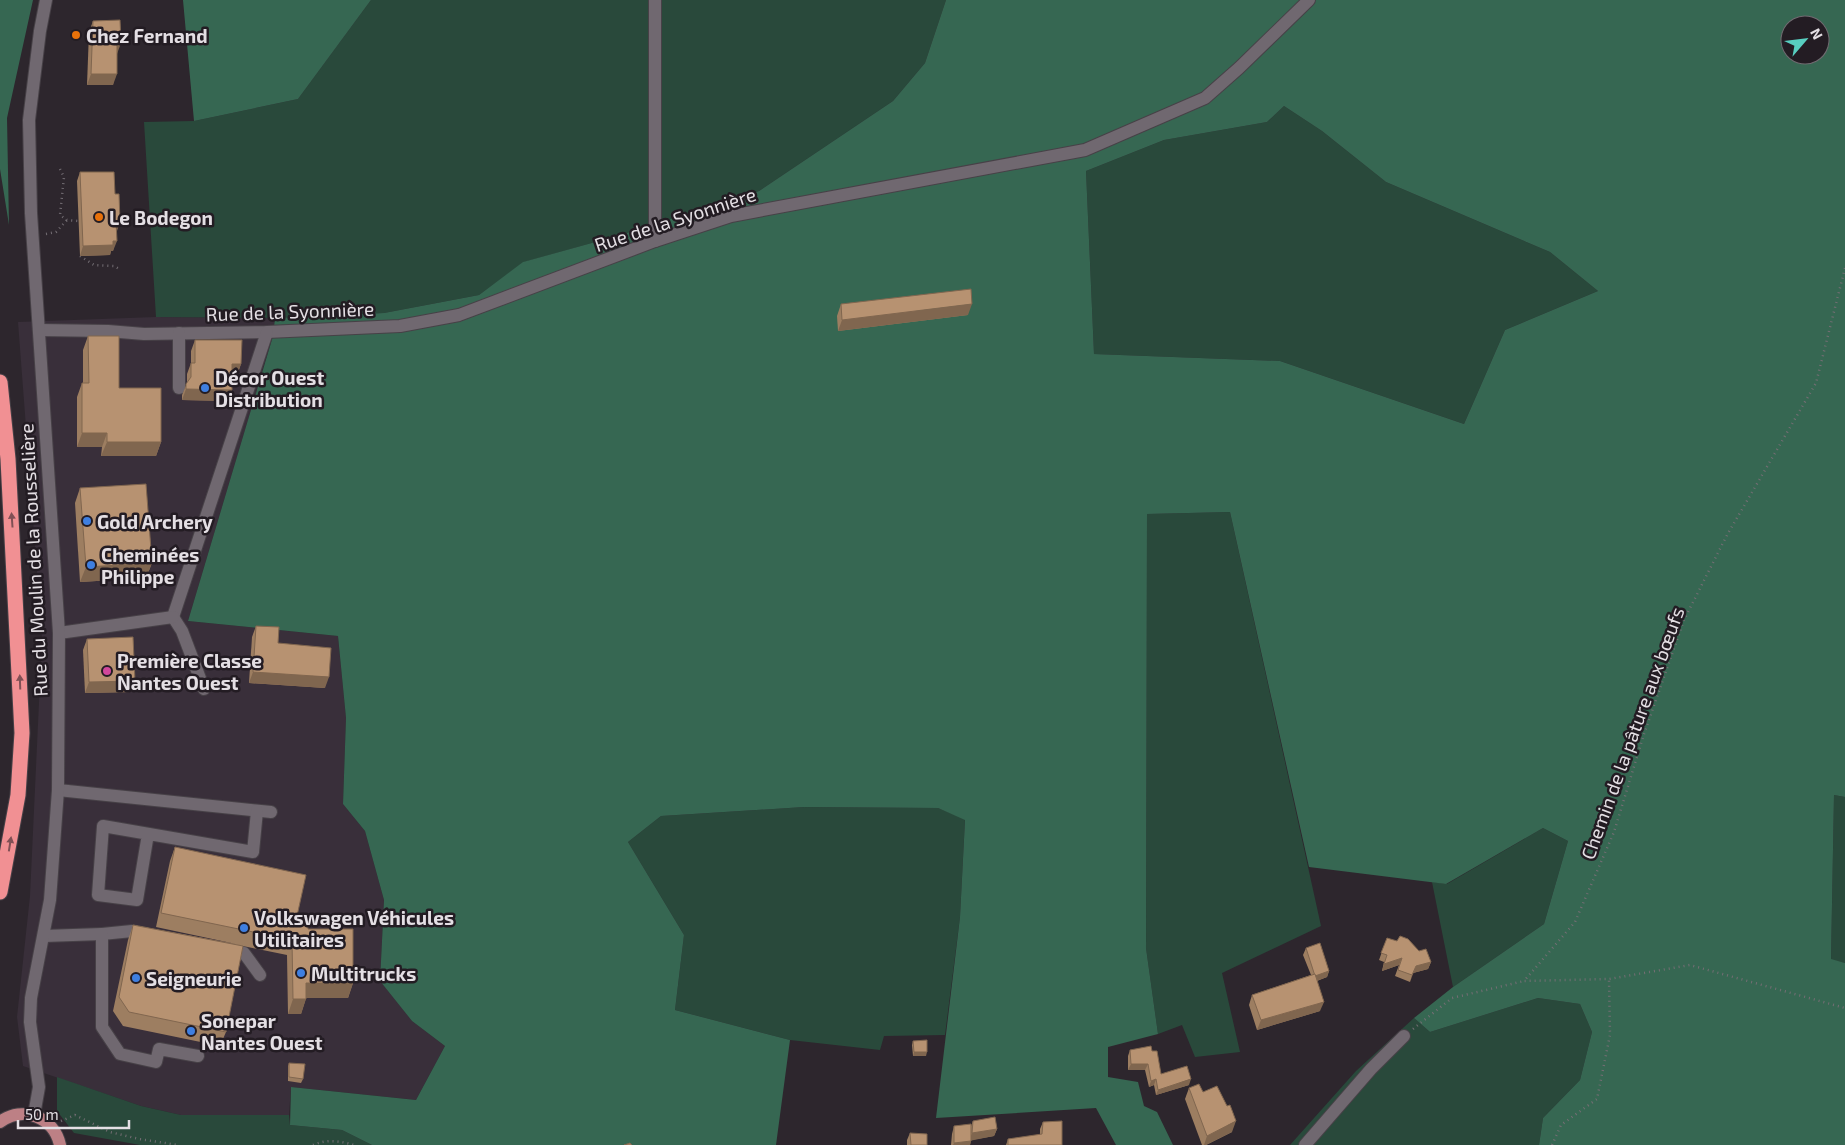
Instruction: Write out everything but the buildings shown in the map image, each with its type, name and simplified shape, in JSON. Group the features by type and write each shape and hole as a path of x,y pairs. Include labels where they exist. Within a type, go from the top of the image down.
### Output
{"highway":[{"path":"0,382 8,468 22,733 18,795 0,892"}],"main road":[{"path":"0,1122 14,1115 34,1115 44,1120 52,1128 60,1145"}],"street":[{"name":"Rue du Moulin de la Rousselière","path":"34,1115 39,1087 30,1022 31,998 44,936 55,854 58,790 59,633 32,235 29,120 40,31 46,0"},
{"path":"655,0 655,241"},
{"name":"Rue de la Syonnière","path":"38,330 179,333 267,332 400,326 459,315 655,241 731,216 1085,150 1205,98 1309,0"},
{"path":"173,617 267,332"},
{"path":"179,333 179,388"},
{"path":"59,633 173,617"},
{"path":"173,617 182,630 204,689"},
{"path":"58,790 271,812"},
{"path":"148,834 137,900 98,895 103,826 253,852 258,811"},
{"path":"44,936 132,931 160,937"},
{"path":"102,934 102,1027 120,1054 156,1062 158,1049 198,1056"},
{"path":"216,948 244,954 260,975"},
{"path":"1304,1145 1371,1069 1404,1036"}],"path":[{"path":"60,169 64,177 60,215 67,220 78,220"},
{"path":"32,235 56,232 67,220"},
{"path":"80,256 94,265 114,266 121,270"},
{"name":"Chemin de la pâture aux bœufs","path":"1524,981 1575,922 1614,832 1644,734 1684,620 1727,535 1816,383 1845,268"},
{"path":"1404,1036 1452,998 1524,981 1609,979 1690,965 1845,1008"},
{"path":"1552,1145 1561,1125 1597,1099 1610,1034 1609,979"},
{"path":"52,1128 75,1115 110,1132 178,1145"},
{"path":"313,1145 320,1142 337,1141 354,1145"}],"shaded area":[{"path":"156,317 275,318 273,336 188,621 338,636 346,718 343,804 365,831 384,900 380,981 412,1021 445,1046 416,1100 291,1087 289,1115 181,1115 141,1106 23,1066 17,1017 30,896 42,638 18,322"}],"green space":[{"path":"0,0 33,0 7,118 9,225 0,169"},
{"path":"183,0 371,0 298,99 194,121"},
{"path":"371,0 946,0 925,63 893,101 759,191 617,236 524,262 479,295 384,313 275,318 156,317 144,122 194,121 298,99"},
{"path":"946,0 1845,0 1845,797 1834,795 1831,959 1845,963 1845,1145 1539,1145 1543,1118 1580,1080 1592,1032 1580,1004 1538,998 1430,1032 1414,1018 1453,987 1544,924 1568,841 1543,828 1446,884 1309,867 1230,512 1147,514 1146,948 1158,1034 1108,1047 1108,1077 1138,1082 1144,1106 1157,1112 1173,1145 1116,1145 1096,1108 936,1118 960,917 965,820 938,808 804,807 661,816 628,842 684,935 675,1010 790,1040 776,1145 372,1145 342,1130 290,1125 291,1087 416,1100 445,1046 412,1021 380,981 384,900 365,831 343,804 346,718 338,636 188,621 273,336 275,318 384,313 479,295 523,262 617,236 759,191 893,101 925,63","holes":["1284,106 1322,131 1386,182 1550,252 1598,291 1505,330 1464,424 1280,361 1094,354 1086,171 1164,140 1267,122"]},
{"path":"1284,106 1322,131 1386,182 1550,252 1598,291 1505,330 1464,424 1280,361 1094,354 1086,171 1164,140 1267,122"},
{"path":"1230,512 1321,926 1222,973 1240,1052 1195,1057 1182,1025 1158,1034 1146,948 1147,514"},
{"path":"1834,795 1845,797 1845,963 1831,960"},
{"path":"804,807 938,808 965,819 960,917 945,1035 884,1036 880,1050 790,1040 675,1010 684,935 628,842 661,816"},
{"path":"1543,828 1568,841 1544,924 1453,987 1432,882 1447,884"},
{"path":"1538,998 1580,1004 1592,1032 1580,1080 1543,1118 1539,1145 1290,1145 1356,1071 1414,1018 1430,1032"},
{"path":"57,1077 141,1106 181,1115 289,1115 290,1125 342,1130 372,1145 140,1145 74,1133 57,1111"}],"place":[{"name":"Chez Fernand","path":"76,35"},
{"name":"Le Bodegon","path":"99,217"},
{"name":"Décor Ouest Distribution","path":"205,388"},
{"name":"Gold Archery","path":"87,521"},
{"name":"Cheminées Philippe","path":"91,565"},
{"name":"Première Classe Nantes Ouest","path":"107,671"},
{"name":"Volkswagen Véhicules Utilitaires","path":"244,928"},
{"name":"Multitrucks","path":"301,973"},
{"name":"Seigneurie","path":"136,978"},
{"name":"Sonepar Nantes Ouest","path":"191,1031"}]}
